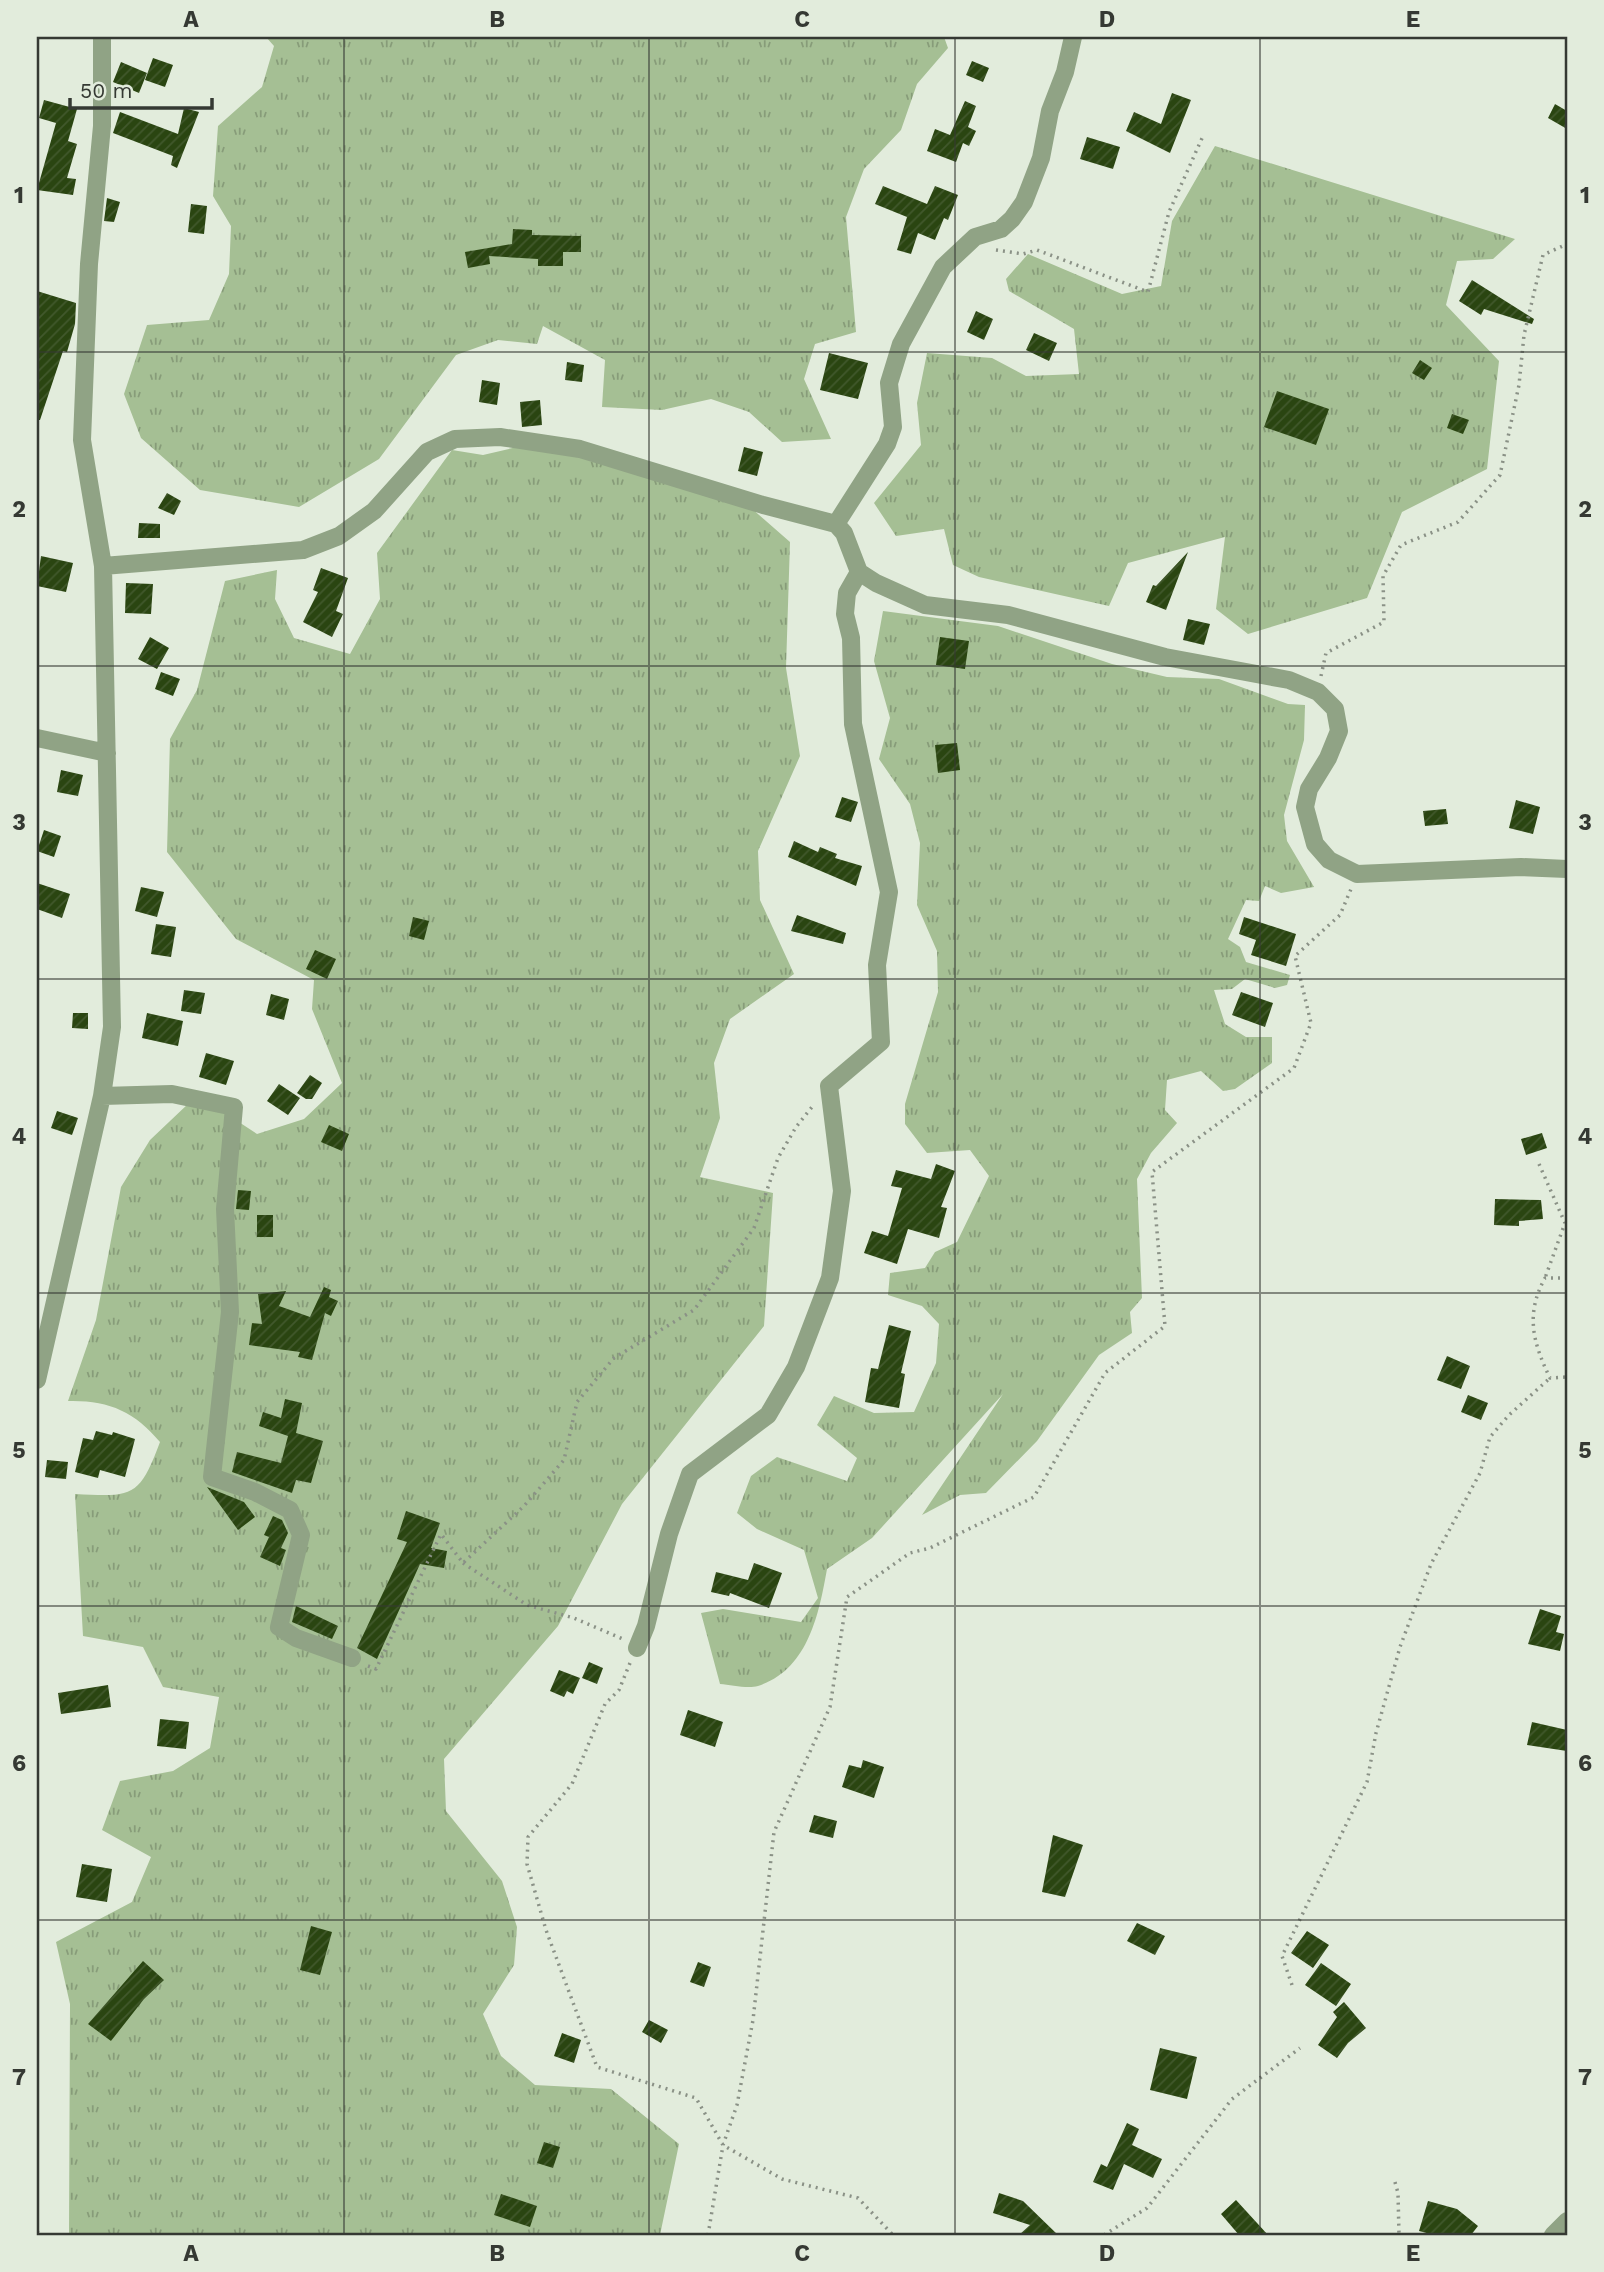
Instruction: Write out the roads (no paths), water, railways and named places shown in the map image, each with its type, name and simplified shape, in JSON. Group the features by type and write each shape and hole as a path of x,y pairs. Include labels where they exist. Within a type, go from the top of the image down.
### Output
{"street":[{"path":"37,1380 102,1096 112,1027 103,566 82,440 89,264 102,126 102,37"},
{"path":"836,524 887,444 893,427 889,383 901,344 943,267 975,237 1001,229 1024,202 1041,158 1050,111 1065,72 1073,37"},
{"path":"103,566 303,550 339,536 374,511 427,452 454,439 500,436 580,449 836,524 844,533 859,572 925,605 1008,615 1165,657 1289,680 1318,692 1335,709 1339,731 1328,758 1309,789 1305,807 1315,844 1329,860 1357,874 1521,867 1567,869"},
{"path":"636,1648 646,1626 669,1534 690,1474 768,1415 796,1367 830,1278 842,1191 829,1086 881,1042 877,965 889,892 853,724 851,638 845,614 848,593 859,572"},
{"path":"37,738 107,753"},
{"path":"102,1096 172,1094 234,1107 225,1209 230,1312 212,1477 255,1492 290,1510 301,1535 279,1627 296,1638 352,1658"},
{"path":"1553,2235 1567,2221"}]}
